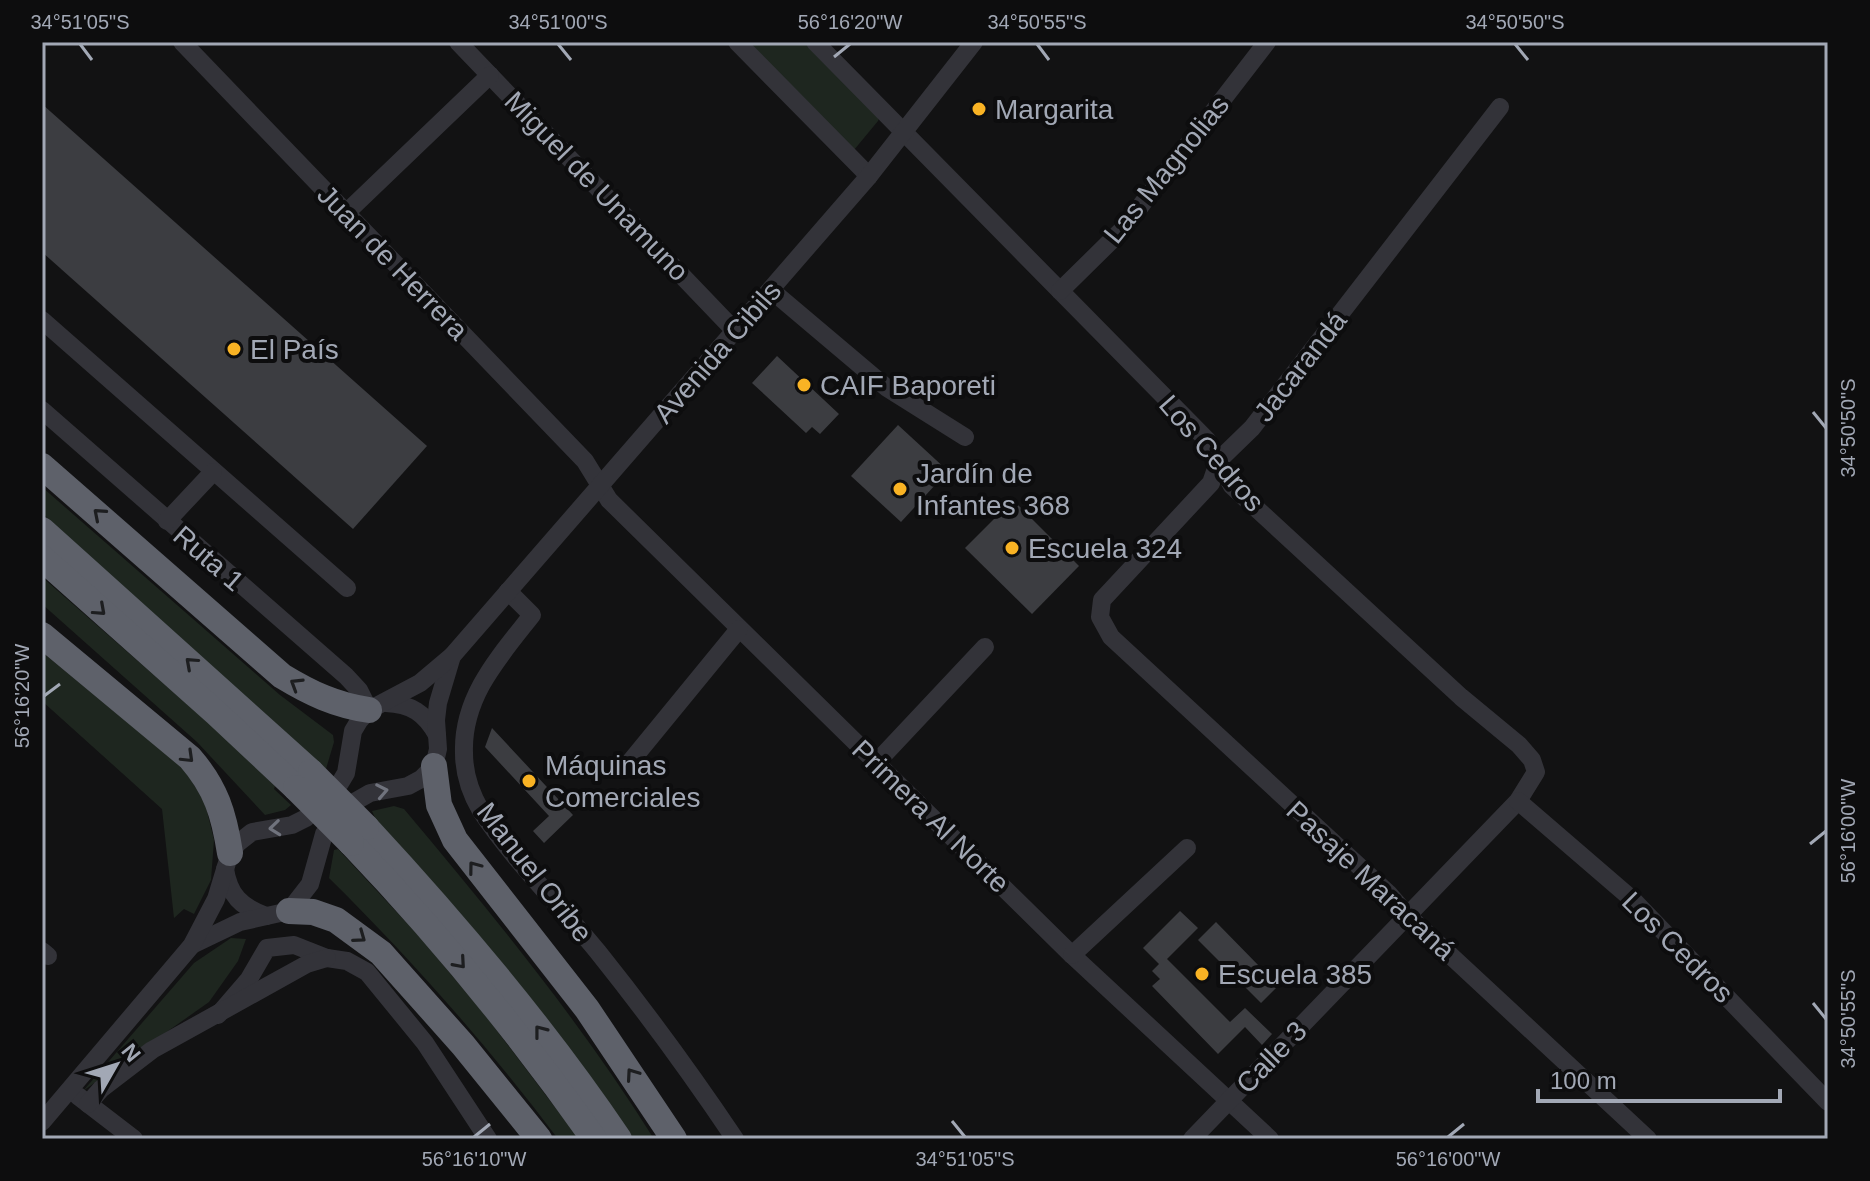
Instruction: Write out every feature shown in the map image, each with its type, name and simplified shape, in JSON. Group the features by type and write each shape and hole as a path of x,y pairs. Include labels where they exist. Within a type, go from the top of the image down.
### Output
{"highway":[{"path":"42,466 282,676 329,701 377,707"},
{"path":"42,530 303,780 488,965 569,1068 619,1139"},
{"path":"42,558 216,713 303,780"},
{"path":"42,635 190,758 207,778 226,828 228,861"},
{"path":"434,766 439,805 455,840 587,1009 674,1139"},
{"path":"358,835 470,975 594,1139"},
{"path":"277,913 313,912 336,920 381,953 463,1045 539,1139"}],"street":[{"name":"Juan de Herrera","path":"182,42 585,461 600,486"},
{"name":"Miguel de Unamuno","path":"458,42 735,331"},
{"path":"737,42 869,176"},
{"name":"Los Cedros","path":"815,42 1207,440 1232,486 1532,760"},
{"name":"Avenida Cibils","path":"377,707 420,683 452,656 869,176 974,42"},
{"name":"Las Magnolias","path":"1060,291 1122,230 1267,42"},
{"path":"346,213 490,75"},
{"name":"Jacarandá","path":"1100,617 1102,600 1211,483 1219,460 1252,428 1500,107"},
{"path":"771,290 887,388 965,437"},
{"path":"42,320 347,588"},
{"name":"Ruta 1","path":"42,410 346,676 377,707"},
{"path":"167,521 213,472"},
{"name":"Primera Al Norte","path":"600,486 609,500 1072,955 1270,1139"},
{"name":"Manuel Oribe","path":"508,591 532,615 478,689 467,712 463,754 465,772 473,793 480,809 598,952 735,1139"},
{"name":"Pasaje Maracaná","path":"1100,617 1111,637 1648,1139"},
{"path":"626,767 739,629"},
{"path":"876,763 985,647"},
{"name":"Avenida Cibils","path":"434,766 438,749 438,703 452,656"},
{"path":"42,1122 192,945 216,899 228,861 252,832 292,825 306,818 340,783 346,773 353,731 377,707 402,704 414,708 430,723 437,735"},
{"name":"Calle 3","path":"1192,1139 1518,801 1536,772 1532,760"},
{"path":"192,945 240,922 277,913 310,884 324,834 349,805 370,793 408,786 434,766"},
{"name":"Los Cedros","path":"1518,801 1633,900 1828,1102"},
{"path":"1072,955 1187,848"},
{"path":"228,861 232,894 250,910 277,913"},
{"path":"218,1015 249,979 267,948 294,945 327,958 347,961 367,972 425,1043 488,1139"},
{"path":"88,1104 101,1089 152,1050 307,964 327,958"},
{"path":"70,1090 134,1139"}],"shaded area":[{"path":"746,42 808,42 879,118 878,121 854,150"},
{"path":"42,487 280,695 333,735 326,769 42,513"},
{"path":"42,577 212,726 291,805 285,810 265,815 197,742 42,604"},
{"path":"42,652 185,770 205,803 214,840 211,880 194,914 184,909 174,918 162,809 42,701"},
{"path":"394,806 404,809 535,970 626,1095 654,1139 634,1139 512,975 377,822 372,811"},
{"path":"338,849 418,935 485,1015 579,1139 558,1139 448,1004 329,878 334,850"},
{"path":"231,938 246,939 238,961 209,1002 83,1091 194,963"}],"building":[{"name":"El País","path":"42,104 427,446 353,529 42,252"},
{"path":"777,356 839,414 820,434 812,427 806,433 752,383"},
{"path":"898,425 948,471 901,522 851,476"},
{"path":"1013,500 1079,566 1032,614 965,548"},
{"name":"Máquinas Comerciales","path":"492,728 573,815 544,843 533,831 549,816 485,747"},
{"path":"1180,911 1198,928 1167,959 1230,1022 1245,1008 1272,1034 1262,1045 1245,1027 1218,1054 1152,986 1160,979 1152,971 1159,964 1143,948"},
{"path":"1216,922 1276,988 1261,1003 1198,940"}],"place":[{"name":"Margarita","path":"979,109"},
{"name":"El País","path":"234,349"},
{"name":"CAIF Baporeti","path":"804,385"},
{"name":"Jardín de Infantes 368","path":"900,489"},
{"name":"Escuela 324","path":"1012,548"},
{"name":"Máquinas Comerciales","path":"529,781"},
{"name":"Escuela 385","path":"1202,974"}]}
